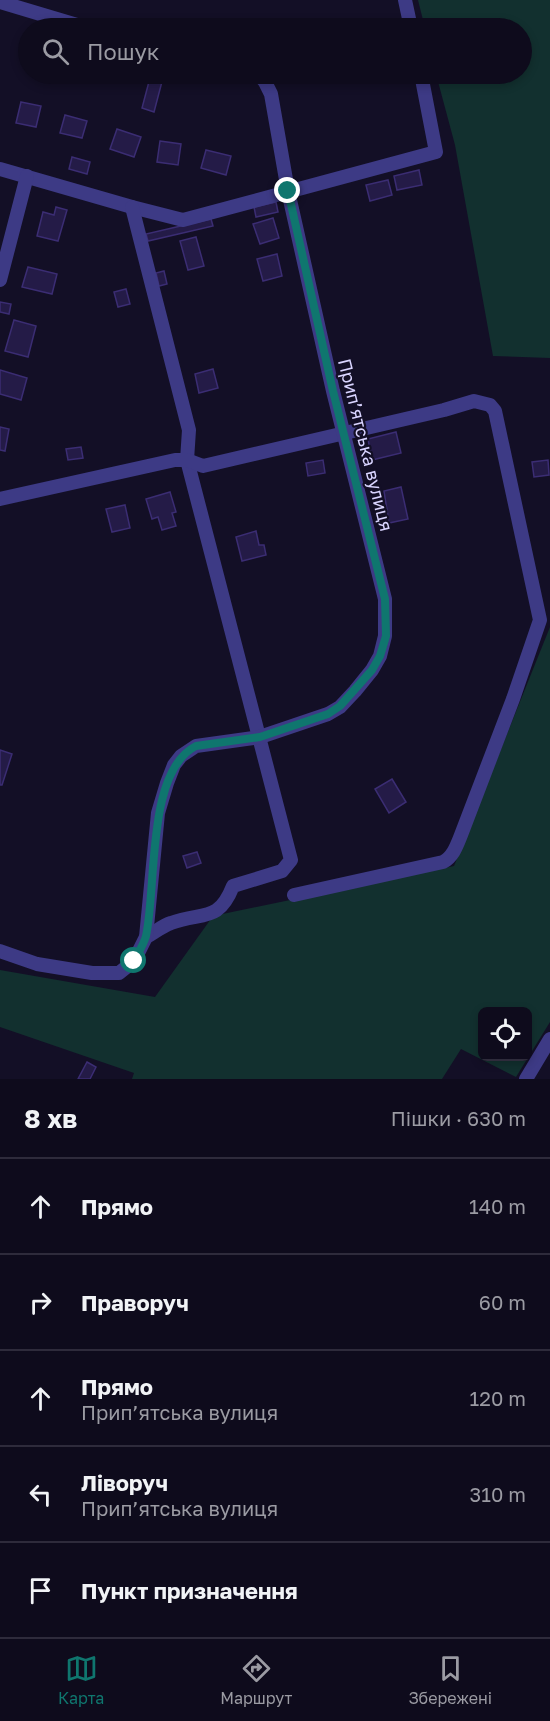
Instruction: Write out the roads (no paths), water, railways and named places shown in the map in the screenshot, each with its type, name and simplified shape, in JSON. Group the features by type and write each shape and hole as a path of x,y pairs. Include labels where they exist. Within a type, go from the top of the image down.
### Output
{"street":[{"path":"405,0 409,18"},
{"path":"0,2 54,18"},
{"name":"Прип’ятська вулиця","path":"146,937 158,813 174,765 188,750 196,746 260,737 328,714 340,706 372,670 380,656 386,636 385,599 344,434 288,191 271,94 266,84"},
{"path":"0,169 183,220 436,152 423,84"},
{"path":"0,280 27,176"},
{"path":"0,951 37,964 92,973 119,973 134,961 146,937 171,923 216,912 228,899 233,886 282,871 291,860 187,460 189,430 132,207"},
{"path":"0,499 175,460 187,460 203,466 474,401 490,405 495,411 540,620 510,709 461,835 448,859 294,895"},
{"path":"526,1079 550,1039"}]}
